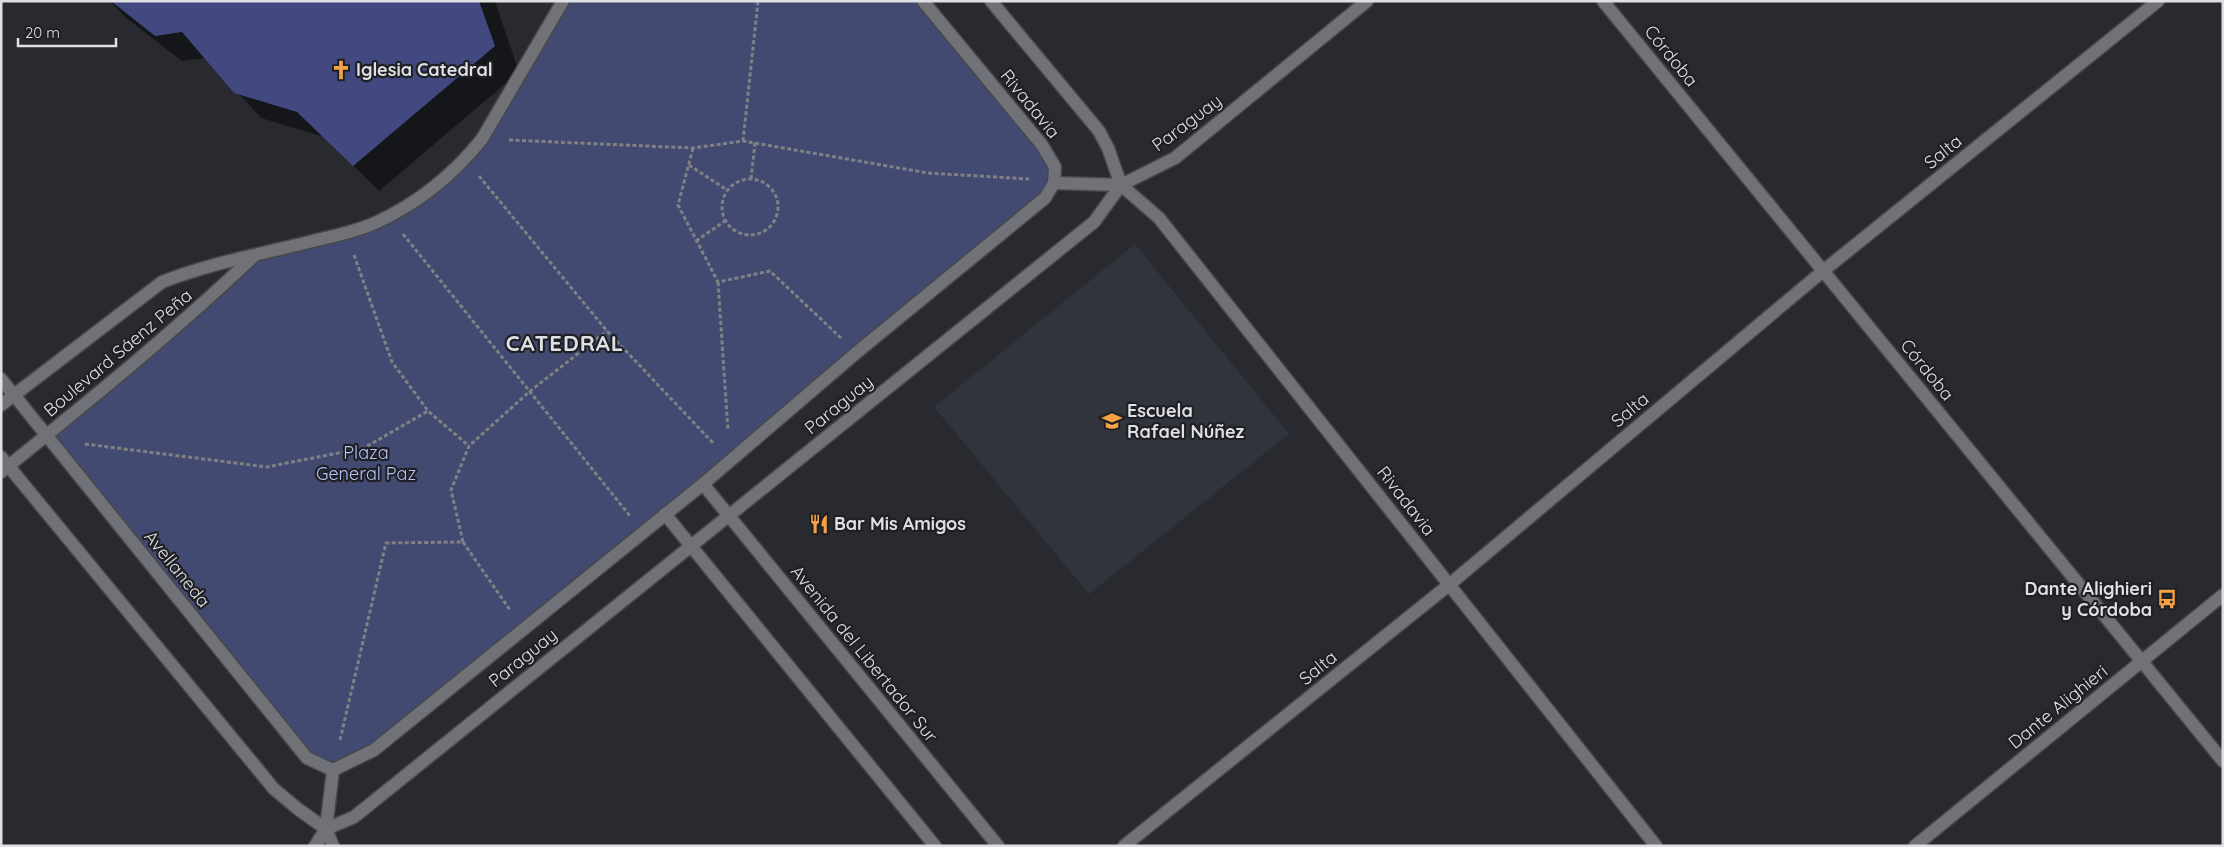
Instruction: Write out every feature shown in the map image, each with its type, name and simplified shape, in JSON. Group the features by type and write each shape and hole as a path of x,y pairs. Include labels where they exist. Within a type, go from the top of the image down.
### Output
{"main road":[{"name":"Boulevard Sáenz Peña","path":"1,405 162,282 188,272 346,233 374,224 435,187 465,160 482,140 563,1"},
{"name":"Rivadavia","path":"923,1 1042,145 1055,167 1054,183"},
{"name":"Rivadavia","path":"991,1 1099,131 1108,148 1121,185 1159,218 1656,846"},
{"name":"Paraguay","path":"326,829 354,817 1094,222 1121,185 1175,158 1367,1"},
{"name":"Córdoba","path":"1603,1 2223,761"},
{"name":"Salta","path":"1124,846 1450,584 1823,271 2158,1"},
{"path":"1054,183 1121,185"},
{"name":"Paraguay","path":"333,770 374,750 703,484 856,353 1045,198 1054,183"},
{"name":"Boulevard Sáenz Peña","path":"4,465 48,435 199,308 254,256"},
{"name":"Avellaneda","path":"1,379 48,435 306,758 333,770"},
{"path":"4,465 274,789 326,829 333,846"},
{"name":"Avenida del Libertador Sur","path":"703,484 998,846"},
{"path":"665,514 934,846"},
{"name":"Dante Alighieri","path":"1914,846 2223,595"},
{"path":"315,846 326,829 333,770"}],"path":[{"path":"743,141 758,1"},
{"path":"482,140 693,148 743,141 928,173 1019,178 1054,183"},
{"path":"751,179 755,143"},
{"path":"693,148 678,205 718,282 730,461"},
{"path":"465,160 607,331 730,461"},
{"path":"689,165 727,190"},
{"path":"742,179 751,179 760,181 774,192 777,200 776,218 771,226 756,235 736,232 726,221 721,209 722,199 727,190 742,179"},
{"path":"389,216 643,532"},
{"path":"696,241 726,221"},
{"path":"346,233 392,362 428,411 469,446"},
{"path":"718,282 770,271 856,353"},
{"path":"523,629 463,542 451,490 469,446 529,392 607,331"},
{"path":"48,435 92,446 267,467 364,448 428,411"},
{"path":"333,770 386,543 463,542"}],"shaded area":[{"name":"Escuela Rafael Núñez","path":"1135,244 1289,434 1089,594 934,407"}],"green space":[{"name":"Plaza General Paz","path":"563,1 923,1 1055,167 1045,198 374,750 333,770 307,758 48,435 254,256 374,224 465,160"}],"building":[{"name":"Iglesia Catedral","path":"111,1 479,1 495,46 353,166 297,112 234,93 182,32 155,36"}],"place":[{"name":"Iglesia Catedral","path":"341,70"},
{"name":"Escuela Rafael Núñez","path":"1112,421"},
{"name":"Bar Mis Amigos","path":"819,524"},
{"name":"Dante Alighieri y Córdoba","path":"2167,599"}],"district":[{"name":"CATEDRAL","path":"565,343"}]}
